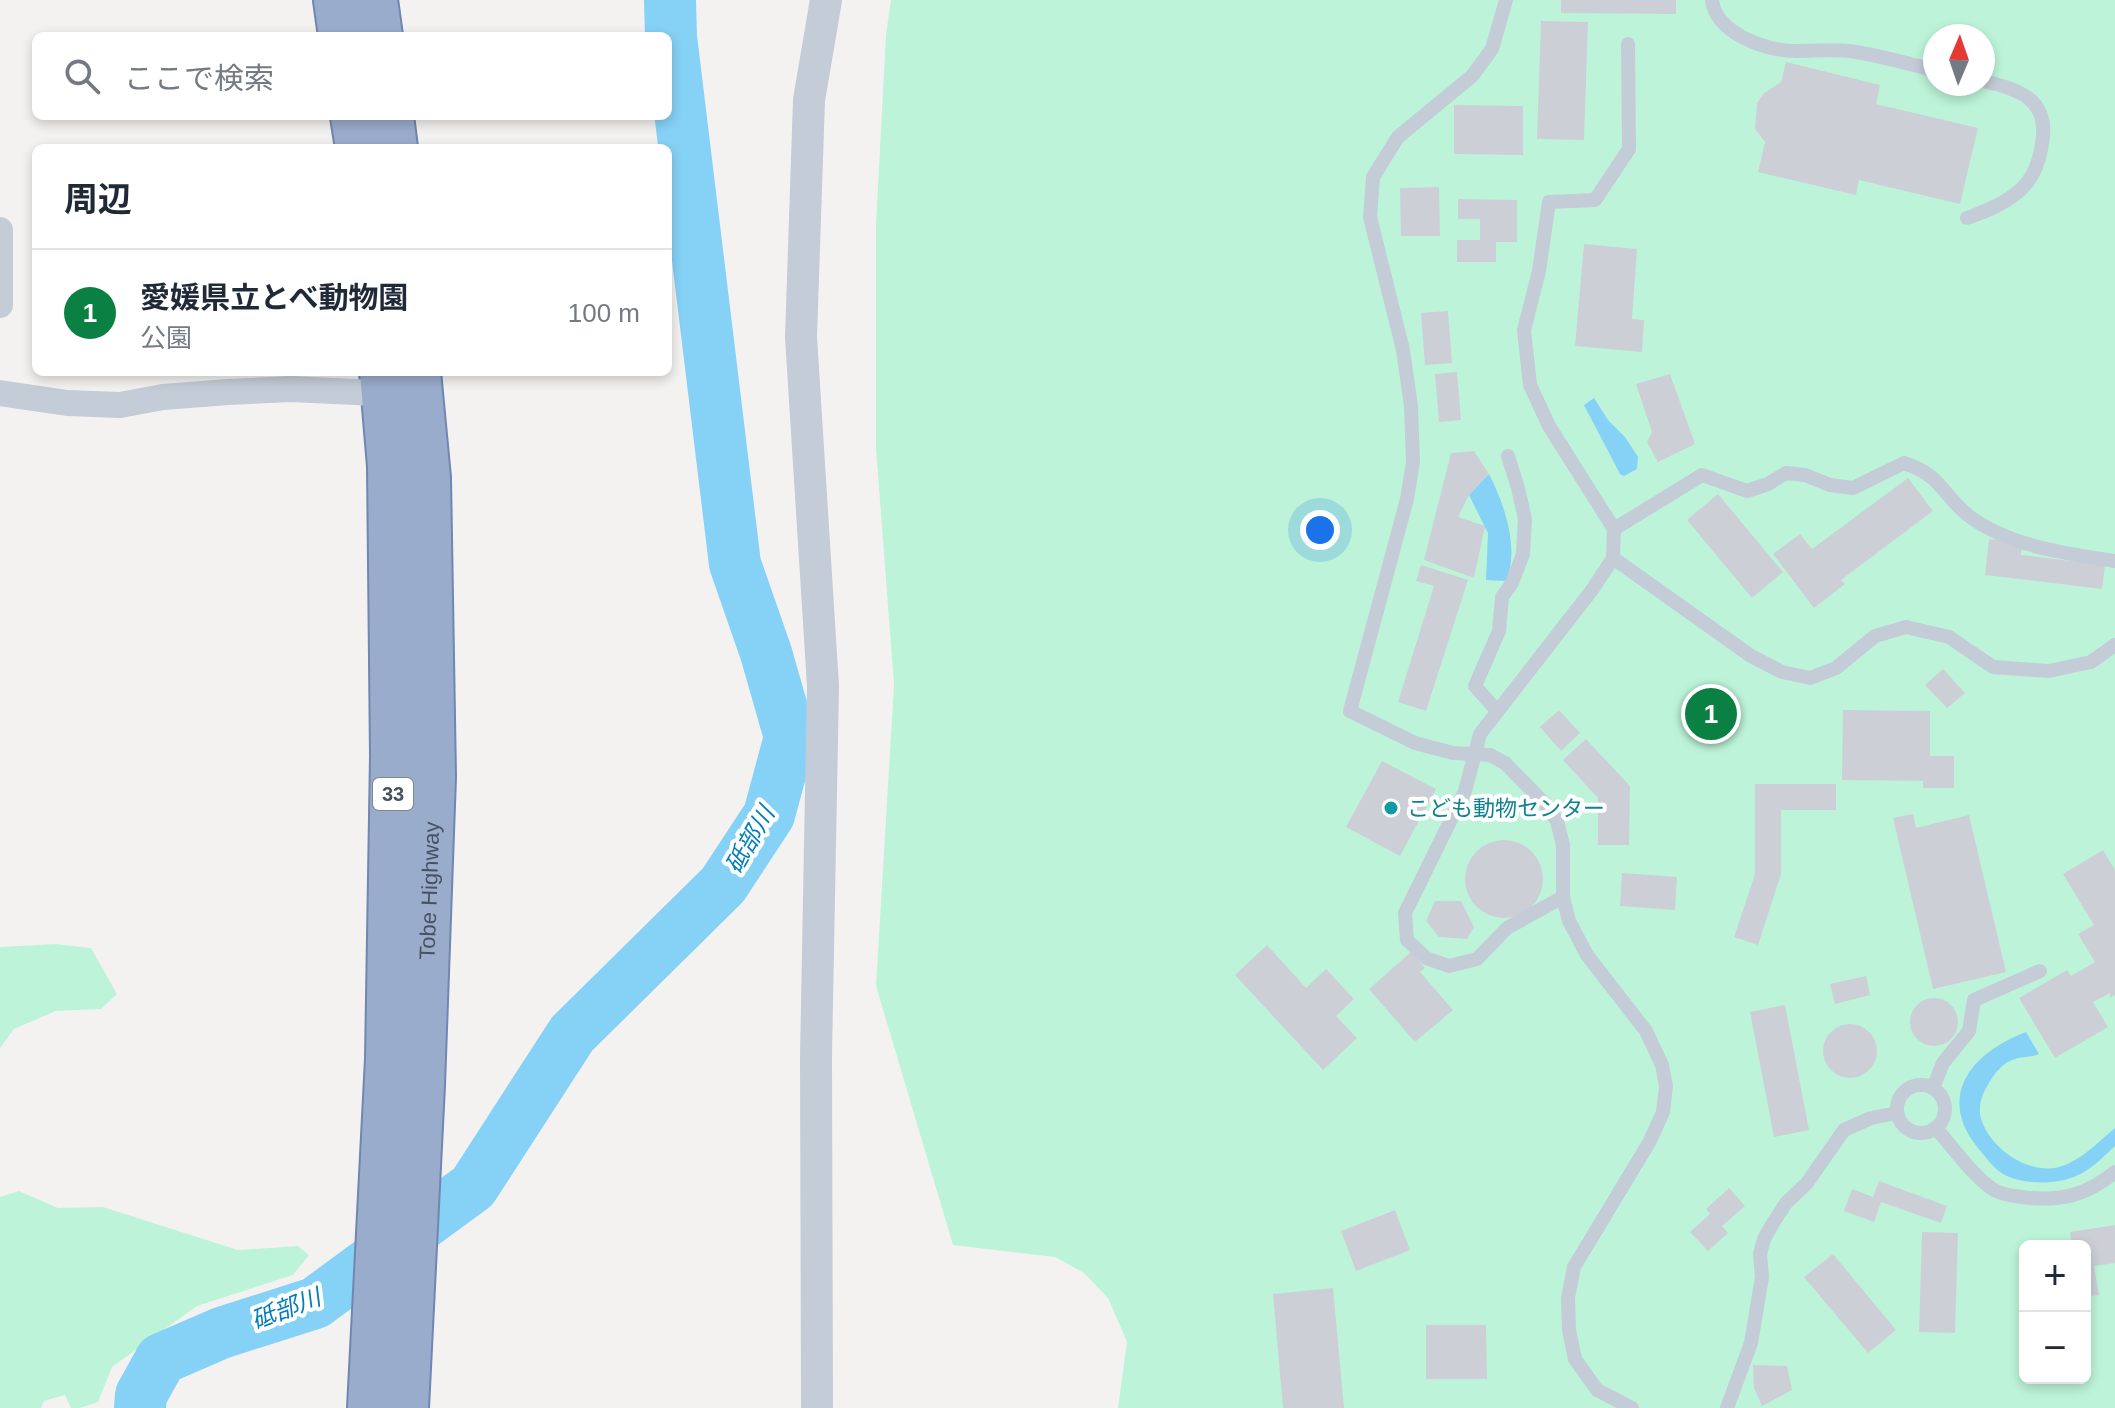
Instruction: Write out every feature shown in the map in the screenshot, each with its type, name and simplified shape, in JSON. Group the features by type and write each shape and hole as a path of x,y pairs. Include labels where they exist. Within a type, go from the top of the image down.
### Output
{"highway":[{"path":"336,0 340,32"},
{"path":"375,0 379,32"},
{"path":"354,120 357,144"},
{"path":"392,120 394,144"},
{"name":"Tobe Highway","path":"371,1389 398,1207 433,777 428,478 401,383"},
{"name":"Tobe Highway","path":"398,1207 409,1346 406,1408"}],"street":[{"path":"817,1408 816,1057 823,686 801,337 809,100 826,0"},
{"path":"0,230 0,305"},
{"path":"0,393 67,403 120,405 163,397 401,383"}],"lane":[{"path":"1506,0 1492,49 1472,76 1398,137 1373,177 1370,217 1403,350 1411,406 1413,462 1407,499 1350,711 1415,743 1453,753 1490,755 1505,763 1546,805 1557,821 1563,845 1563,897 1569,921 1587,955 1646,1031 1662,1065 1666,1086 1663,1112 1650,1141 1574,1267 1568,1298 1569,1330 1575,1359 1597,1390 1632,1408"},
{"path":"1712,0 1713,10 1720,21 1763,45 1794,51 1852,51 1923,67"},
{"path":"1563,897 1507,928 1477,959 1449,966 1426,958 1407,940 1405,913 1465,791 1480,734 1592,590 1613,558 1614,529 1549,426 1530,385 1524,330 1539,271 1549,202 1595,200 1629,149 1628,44"},
{"path":"1967,218 2008,199 2026,185 2037,166 2045,128 2041,111 2027,96 1995,84"},
{"path":"1497,711 1475,686 1499,631 1502,597 1512,583 1523,554 1525,519 1508,456"},
{"path":"1614,529 1702,475 1747,491 1786,473 1853,488 1904,463 1923,469 1969,516 2005,537 2115,561"},
{"path":"1613,558 1751,656 1782,672 1810,678 1836,668 1875,636 1906,627 1949,637 1993,667 2049,671 2091,662 2115,645"},
{"path":"1933,1088 1943,1063 1969,1031 1974,1000 2040,971"},
{"path":"1924,1084 1933,1088 1943,1097 1945,1104 1943,1120 1925,1133 1908,1130 1897,1113 1898,1100 1908,1087 1924,1084"},
{"path":"1727,1408 1751,1343 1762,1277 1760,1254 1769,1231 1786,1203 1807,1183 1844,1130 1871,1118 1897,1113"},
{"path":"1936,1128 1994,1191 2012,1196 2037,1199 2075,1197 2099,1185 2115,1172"}],"green space":[{"path":"891,0 2115,0 2115,1408 1118,1408 1127,1342 1108,1298 1084,1273 1055,1257 953,1245 876,986 894,685 876,448 876,224 886,35"},
{"path":"55,944 91,948 117,994 101,1009 56,1011 14,1029 0,1048 0,947"},
{"path":"19,1191 58,1208 103,1207 238,1250 298,1246 309,1255 293,1275 197,1306 112,1367 98,1402 71,1408 65,1395 44,1401 41,1408 0,1408 0,1197"}],"water":[{"path":"1594,398 1638,457 1637,469 1624,476 1620,474 1584,405"},
{"path":"1489,474 1505,512 1511,541 1506,581 1486,580 1488,533 1469,495"},
{"path":"2026,1032 2039,1054 2013,1059 1998,1071 1982,1097 1981,1119 1993,1140 2012,1157 2035,1167 2047,1168 2075,1160 2115,1128 2115,1146 2097,1163 2068,1179 2030,1182 2003,1174 1978,1148 1966,1129 1960,1110 1960,1093 1976,1064 1990,1051"}],"building":[{"path":"1561,0 1676,0 1676,14 1561,13"},
{"path":"1541,21 1588,22 1584,140 1537,139"},
{"path":"1786,62 1880,85 1876,104 1978,128 1960,204 1859,180 1856,195 1758,172 1765,142 1755,129 1757,103 1764,93 1781,82"},
{"path":"1454,105 1523,106 1523,155 1454,154"},
{"path":"1439,187 1440,236 1401,236 1400,188"},
{"path":"1458,199 1517,200 1517,242 1496,242 1496,262 1457,262 1457,240 1480,240 1480,219 1458,219"},
{"path":"1584,244 1637,249 1632,319 1644,320 1642,352 1575,346"},
{"path":"1448,311 1452,363 1425,365 1421,313"},
{"path":"1457,372 1461,420 1439,422 1435,374"},
{"path":"1670,374 1695,444 1658,462 1647,442 1652,432 1636,384"},
{"path":"1474,451 1489,474 1469,495 1458,517 1485,526 1474,578 1424,560 1451,453"},
{"path":"1908,478 1933,511 1841,580 1845,584 1814,608 1773,554 1800,534 1812,549"},
{"path":"1718,494 1783,572 1752,598 1687,520"},
{"path":"1989,539 2022,543 2021,555 2105,565 2102,589 1985,575"},
{"path":"1421,565 1468,580 1426,711 1398,702 1434,586 1416,581"},
{"path":"1943,669 1965,693 1947,708 1925,685"},
{"path":"1559,710 1580,733 1561,751 1540,727"},
{"path":"1843,710 1930,711 1930,756 1954,756 1954,788 1923,788 1923,781 1842,780"},
{"path":"1586,739 1630,786 1629,845 1598,845 1598,798 1563,760"},
{"name":"こども動物センター","path":"1382,761 1436,789 1400,856 1346,827"},
{"path":"1755,784 1836,784 1836,810 1781,810 1781,874 1758,945 1734,937 1755,874"},
{"path":"1913,814 1916,828 1969,815 2006,972 1933,989 1893,818"},
{"path":"1504,840 1519,843 1532,851 1540,864 1543,879 1540,894 1532,907 1519,915 1504,918 1489,915 1476,907 1468,894 1465,879 1468,864 1476,851 1489,843"},
{"path":"2103,850 2115,870 2115,995 2110,998 2110,993 2093,1002 2108,1027 2055,1058 2019,998 2067,970 2071,976 2095,962 2078,934 2094,925 2063,874"},
{"path":"1622,873 1677,877 1675,910 1620,906"},
{"path":"1435,901 1461,901 1474,927 1467,939 1439,937 1426,921"},
{"path":"1267,945 1306,988 1326,969 1354,999 1336,1016 1357,1038 1323,1070 1235,975"},
{"path":"1411,952 1425,968 1420,972 1453,1010 1415,1042 1369,989"},
{"path":"1866,976 1870,995 1835,1004 1830,984"},
{"path":"1934,998 1951,1005 1958,1022 1951,1039 1934,1046 1917,1039 1910,1022 1917,1005"},
{"path":"1785,1005 1809,1130 1774,1137 1750,1012"},
{"path":"1850,1024 1869,1032 1877,1051 1869,1070 1850,1078 1831,1070 1823,1051 1831,1032"},
{"path":"1879,1181 1947,1206 1941,1223 1881,1202 1874,1222 1844,1211 1852,1189 1873,1197"},
{"path":"1729,1188 1745,1206 1722,1226 1728,1233 1708,1251 1690,1232 1710,1214 1706,1209"},
{"path":"1395,1210 1410,1250 1356,1271 1341,1231"},
{"path":"2115,1225 2115,1263 2094,1266 2099,1295 2091,1296 2091,1240 2071,1240 2070,1232"},
{"path":"1922,1232 1958,1233 1955,1333 1919,1332"},
{"path":"1833,1254 1896,1330 1868,1353 1804,1277"},
{"path":"1333,1288 1344,1408 1283,1408 1273,1294"},
{"path":"1426,1325 1486,1325 1487,1379 1426,1379"},
{"path":"1753,1365 1787,1366 1792,1390 1762,1406 1754,1388"}],"waterway":[{"name":"砥部川","path":"670,0 671,32"},
{"name":"砥部川","path":"140,1408 141,1395 161,1359 221,1333 315,1303 473,1187 572,1034 723,885 769,815 790,737 766,653 735,564 672,45"}],"place":[{"name":"愛媛県立とべ動物園","path":"1711,714"},
{"name":"こども動物センター","path":"1391,808"}]}
